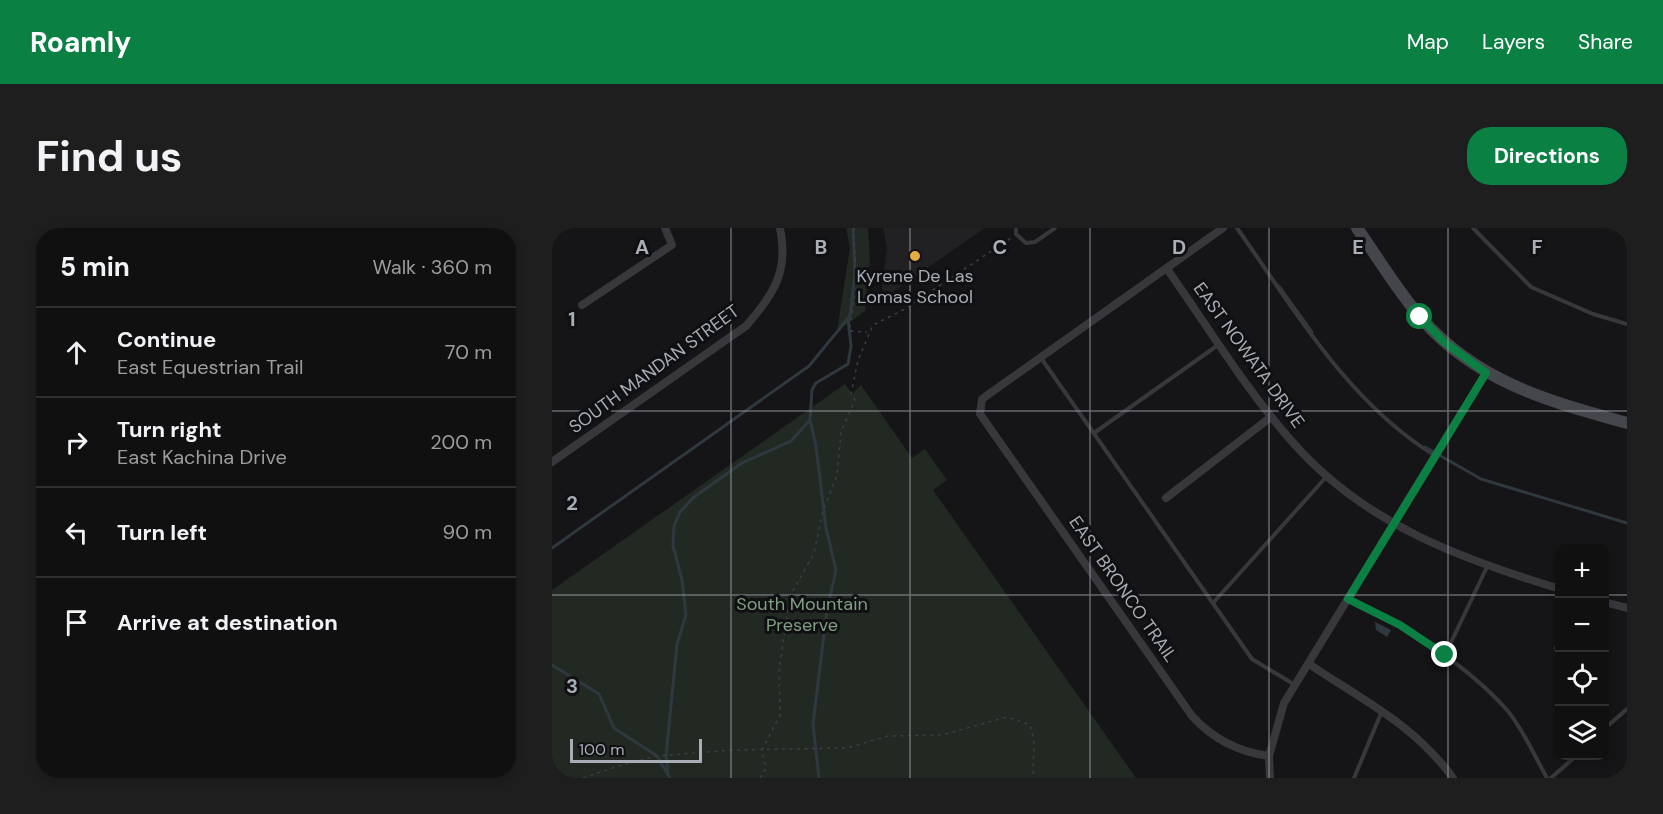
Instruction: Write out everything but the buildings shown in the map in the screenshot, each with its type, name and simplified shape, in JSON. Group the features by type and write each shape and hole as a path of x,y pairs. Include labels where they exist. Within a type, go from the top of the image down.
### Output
{"street":[{"path":"582,304 672,245 665,228"},
{"name":"SOUTH MANDAN STREET","path":"554,457 746,326 767,302 779,278 784,249 780,228"},
{"path":"1041,358 1223,228"},
{"path":"1357,228 1420,317 1443,341 1486,373 1528,394 1627,423"},
{"name":"EAST NOWATA DRIVE","path":"1167,269 1271,417 1297,448 1327,475 1365,506 1392,524 1446,551 1487,567 1555,587"},
{"name":"EAST BRONCO TRAIL","path":"1041,358 982,399 979,407 980,414 1192,716 1202,727 1227,744 1269,756"},
{"path":"1270,778 1269,756 1284,703 1486,373"},
{"path":"1166,498 1271,417"},
{"path":"1609,603 1627,608"},
{"path":"1309,664 1382,710 1426,745 1453,778"}],"lane":[{"path":"1016,228 1016,234 1026,243 1031,243 1055,228"},
{"path":"1237,228 1338,369 1358,393 1398,429 1435,456"},
{"path":"1473,228 1531,287 1593,314 1627,324"},
{"path":"1094,433 1220,344"},
{"path":"1041,358 1252,659 1295,686"},
{"path":"1213,603 1327,475"},
{"path":"1445,655 1487,567"},
{"path":"1348,599 1400,625 1445,655 1508,711 1549,778 1571,760"},
{"path":"1609,725 1627,709"},
{"path":"1354,778 1382,710"}],"path":[{"path":"854,228 856,290 849,331 868,332"},
{"path":"760,778 766,768 762,750 780,715 779,670 790,596 814,553 823,511 837,475 841,432 855,400 851,394 853,383 868,332 873,326 903,310 1016,234"},
{"path":"583,778 657,756 762,750 822,750 847,747 888,736 942,735 1007,717 1030,725 1034,739 1033,778"}],"shaded area":[{"name":"Kyrene De Las Lomas School","path":"883,228 985,228 881,300 887,247"},
{"path":"1375,622 1391,630 1387,637 1376,630"}],"green space":[{"path":"846,228 868,228 870,259 865,311 837,331 850,248"},
{"name":"South Mountain Preserve","path":"845,384 852,394 861,385 912,458 925,449 947,480 933,490 1136,778 552,778 552,590"}],"waterway":[{"path":"552,548 809,366 850,316 855,273 853,228"},
{"path":"1279,286 1312,332"},
{"path":"668,773 666,756 677,644 686,615 682,580 673,546 674,526 680,512 694,497 742,463 791,441 810,420 812,390 816,383 848,364 851,346 848,318"},
{"path":"810,420 816,446 826,528 836,570 827,610 813,724 819,778"},
{"path":"1425,447 1481,479 1627,523"},
{"path":"552,665 599,694 614,728 657,756 670,778"}],"place":[{"name":"Kyrene De Las Lomas School","path":"915,256"}],"route":[{"path":"1420,317 1443,341 1486,373 1348,599 1400,625 1445,655"}]}
